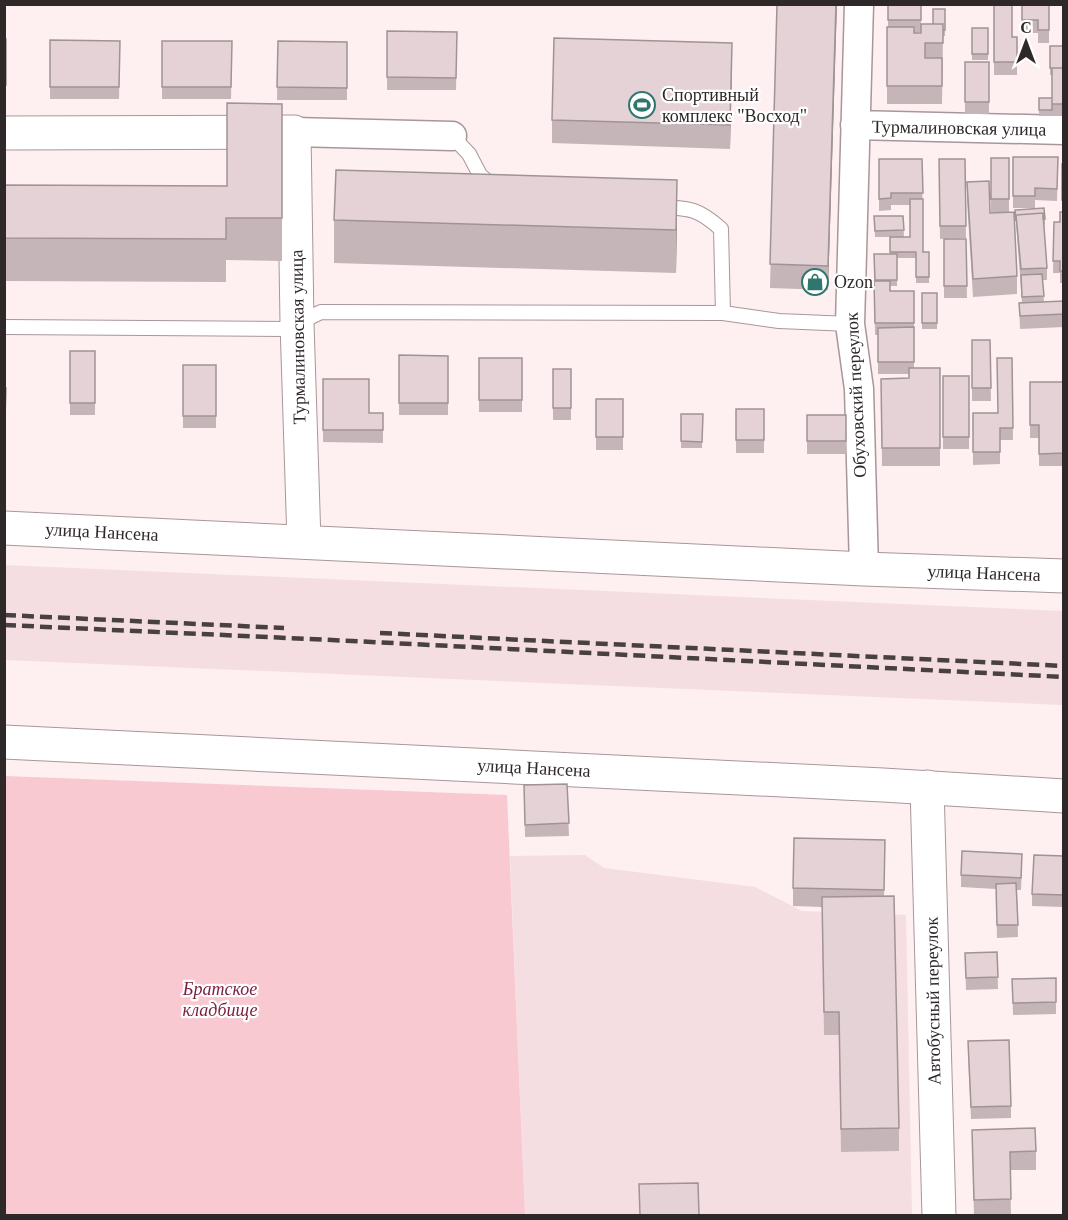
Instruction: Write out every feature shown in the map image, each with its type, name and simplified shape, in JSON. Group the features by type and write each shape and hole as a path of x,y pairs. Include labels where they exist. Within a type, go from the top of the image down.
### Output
{"main road":[{"path":"4,133 294,132"},
{"name":"Турмалиновская улица","path":"294,132 304,542"},
{"name":"улица Нансена","path":"4,528 864,569 1064,576"},
{"name":"улица Нансена","path":"4,742 927,787 1064,796"},
{"name":"Автобусный переулок","path":"927,787 939,1215"}],"street":[{"name":"Обуховский переулок","path":"860,4 850,324 859,389 864,569"},
{"name":"Турмалиновская улица","path":"855,126 1064,130"},
{"path":"294,132 452,136"}],"lane":[{"path":"452,136 469,154 480,176 501,193"},
{"path":"652,206 686,207 708,217 721,229 723,313"},
{"path":"4,327 286,329 321,312 723,313 779,321 850,324"}],"shaded area":[{"path":"5,565 1063,611 1063,705 5,660"},
{"path":"585,855 604,868 755,887 802,911 906,915 912,1215 525,1215 510,856"}],"green space":[{"name":"Братское кладбище","path":"5,776 507,795 525,1215 5,1215"}],"building":[{"path":"777,4 836,4 828,266 770,264"},
{"path":"888,4 921,4 921,20 888,20"},
{"path":"1022,4 1049,4 1049,30 1038,30 1038,20 1022,20"},
{"path":"994,5 1012,5 1012,37 1017,37 1017,62 994,62"},
{"path":"933,9 945,9 945,30 943,30 943,24 933,24"},
{"path":"921,24 943,24 943,43 925,43 925,58 942,58 942,86 887,86 887,27 914,27 914,33 921,33"},
{"path":"972,28 988,28 988,54 972,54"},
{"path":"387,31 457,32 456,78 387,77"},
{"name":"Спортивный комплекс \"Восход\"","path":"554,38 732,43 730,125 552,120"},
{"path":"4,39 6,39 6,85 4,85"},
{"path":"50,40 120,41 119,87 50,87"},
{"path":"162,41 232,41 231,87 162,87"},
{"path":"278,41 347,42 347,88 277,87"},
{"path":"1050,46 1064,46 1064,68 1050,68"},
{"path":"965,62 989,62 989,102 965,102"},
{"path":"1052,68 1064,68 1064,104 1052,104"},
{"path":"1039,98 1052,98 1052,110 1039,110"},
{"path":"227,103 282,104 282,218 226,218 226,239 4,238 4,185 227,186"},
{"path":"1013,157 1058,157 1057,189 1035,188 1035,196 1013,196"},
{"path":"991,158 1009,158 1009,199 991,199"},
{"path":"879,159 922,159 923,193 891,193 891,198 879,199"},
{"path":"939,159 965,159 966,226 940,226"},
{"path":"1062,164 1064,164 1064,200 1062,200"},
{"path":"336,170 677,180 676,230 334,220"},
{"path":"989,181 990,213 1014,212 1017,276 973,279 967,182"},
{"path":"910,199 923,199 923,252 929,252 929,277 916,277 916,252 890,252 890,237 910,237"},
{"path":"1044,208 1045,219 1043,219 1043,213 1016,215 1016,221 1015,210"},
{"path":"1060,212 1064,212 1064,271 1060,271 1060,261 1053,261 1054,222 1060,222"},
{"path":"1043,213 1047,268 1021,269 1016,215"},
{"path":"874,216 903,216 904,230 875,231"},
{"path":"944,239 966,239 967,286 944,286"},
{"path":"874,254 897,254 897,280 875,280"},
{"path":"1042,274 1044,296 1022,297 1021,275"},
{"path":"874,281 890,281 890,291 914,291 914,323 875,323"},
{"path":"922,293 937,293 937,323 922,323"},
{"path":"1064,301 1064,314 1020,316 1019,303"},
{"path":"914,327 914,362 878,362 878,328"},
{"path":"972,340 990,340 991,388 972,388"},
{"path":"70,351 95,351 95,403 70,403"},
{"path":"399,355 448,356 448,403 399,403"},
{"path":"479,358 522,358 522,400 479,400"},
{"path":"997,358 1012,358 1013,428 1000,428 1000,452 973,452 973,413 998,413"},
{"path":"183,365 216,365 216,416 183,416"},
{"path":"909,368 940,368 940,448 882,448 881,379 909,378"},
{"path":"553,369 571,369 571,408 553,408"},
{"path":"943,376 969,376 969,437 943,437"},
{"path":"323,379 369,379 369,413 383,413 383,430 323,430"},
{"path":"1030,382 1063,382 1064,453 1039,454 1039,425 1030,425"},
{"path":"4,388 6,388 5,418 4,418"},
{"path":"596,399 623,399 623,437 596,437"},
{"path":"736,409 764,409 764,440 736,440"},
{"path":"681,414 703,414 702,442 681,441"},
{"path":"807,415 846,415 846,441 807,441"},
{"path":"567,784 569,823 525,825 524,785"},
{"path":"794,838 885,840 884,890 793,888"},
{"path":"962,851 1022,854 1021,878 961,875"},
{"path":"1034,855 1064,856 1064,895 1032,894"},
{"path":"1016,883 1018,925 997,925 996,884"},
{"path":"894,896 899,1128 841,1129 839,1012 824,1012 822,897"},
{"path":"997,952 998,977 966,978 965,953"},
{"path":"1056,978 1056,1002 1013,1003 1012,979"},
{"path":"1009,1040 1011,1106 971,1107 968,1041"},
{"path":"1035,1128 1036,1151 1010,1152 1011,1199 974,1200 972,1130"},
{"path":"698,1183 699,1215 640,1215 639,1184"}],"railway":[{"path":"4,615 284,628"},
{"path":"4,625 1064,677"},
{"path":"380,633 1064,666"}],"place":[{"name":"Спортивный комплекс \"Восход\"","path":"642,105"},
{"name":"Ozon","path":"815,282"}]}
